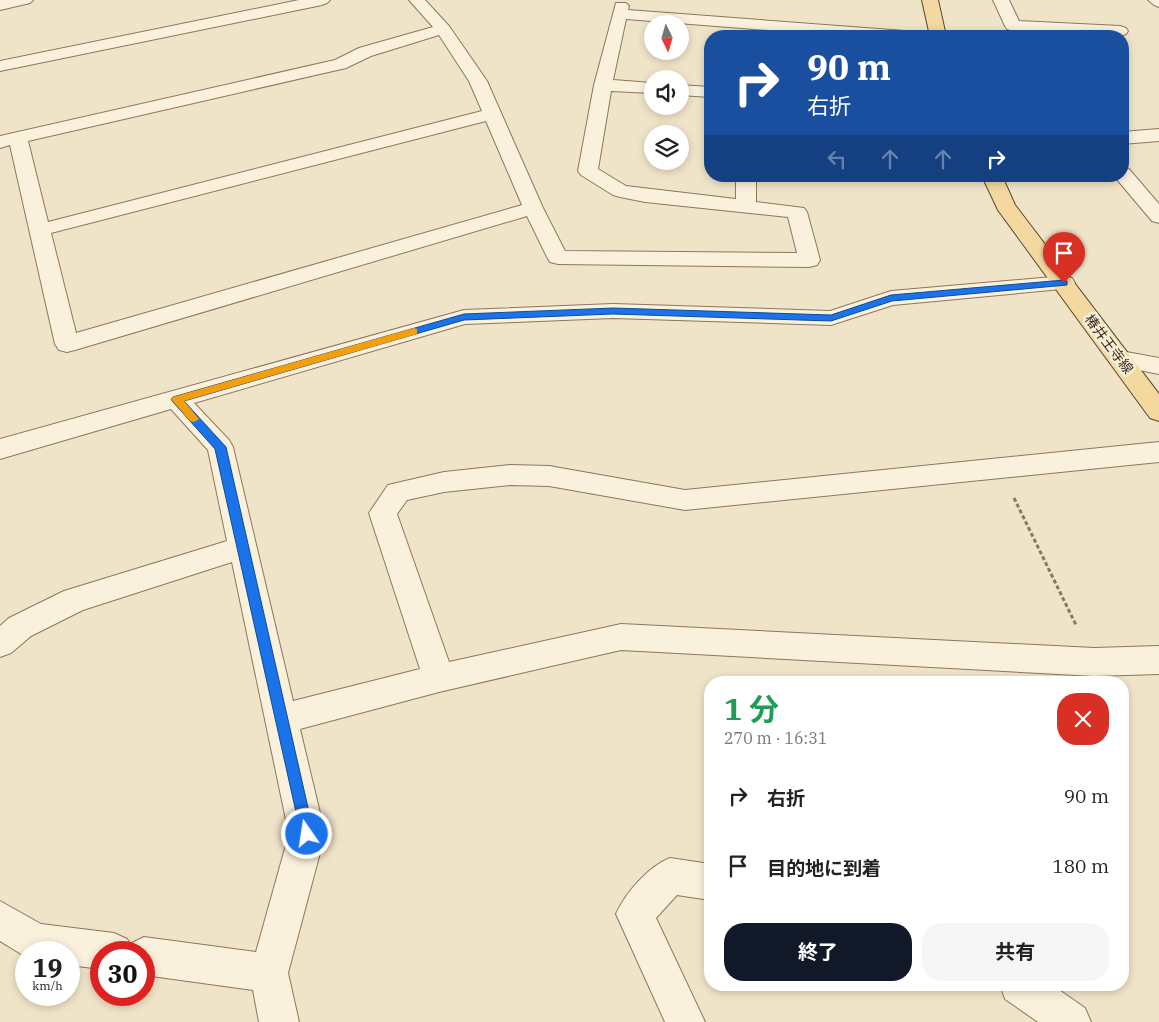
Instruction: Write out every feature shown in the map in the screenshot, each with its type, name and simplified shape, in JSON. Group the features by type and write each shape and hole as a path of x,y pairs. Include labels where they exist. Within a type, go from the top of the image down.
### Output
{"main road":[{"path":"930,0 937,30"},
{"name":"椿井王寺線","path":"995,182 1006,206 1159,412"}],"street":[{"path":"0,5 25,0"},
{"path":"0,66 322,0"},
{"path":"417,0 443,29 478,81 533,208 558,257 809,260 797,212 746,205 645,196 620,191 588,171 603,84 620,10 839,30"},
{"path":"1001,0 1013,26 1099,30"},
{"path":"443,29 365,52 340,64 9,140 40,230 67,344 533,208"},
{"path":"603,84 644,87"},
{"path":"689,91 704,92"},
{"path":"40,230 493,114"},
{"path":"1129,137 1159,135"},
{"path":"1129,181 1159,217"},
{"path":"746,182 746,205"},
{"path":"0,449 464,317 613,311 831,318 891,298 1064,283"},
{"path":"1121,359 1159,366"},
{"path":"176,399 220,447 307,834 269,973 279,1022"},
{"path":"439,678 383,514 398,492 444,482 510,475 549,476 685,500 1159,452"},
{"path":"0,644 20,627 74,600 244,547"},
{"path":"281,719 439,678 621,637 1094,662 1159,660"},
{"path":"685,1022 636,914 670,876 704,881"},
{"path":"0,920 36,942 90,949"},
{"path":"155,957 269,973"},
{"path":"1028,991 1071,1022"}],"path":[{"path":"999,468 1094,662"}],"slow traffic":[{"path":"194,419 176,399 414,332"}],"route":[{"path":"307,834 220,447 176,399 464,317 613,311 831,318 891,298 1064,283"}]}
